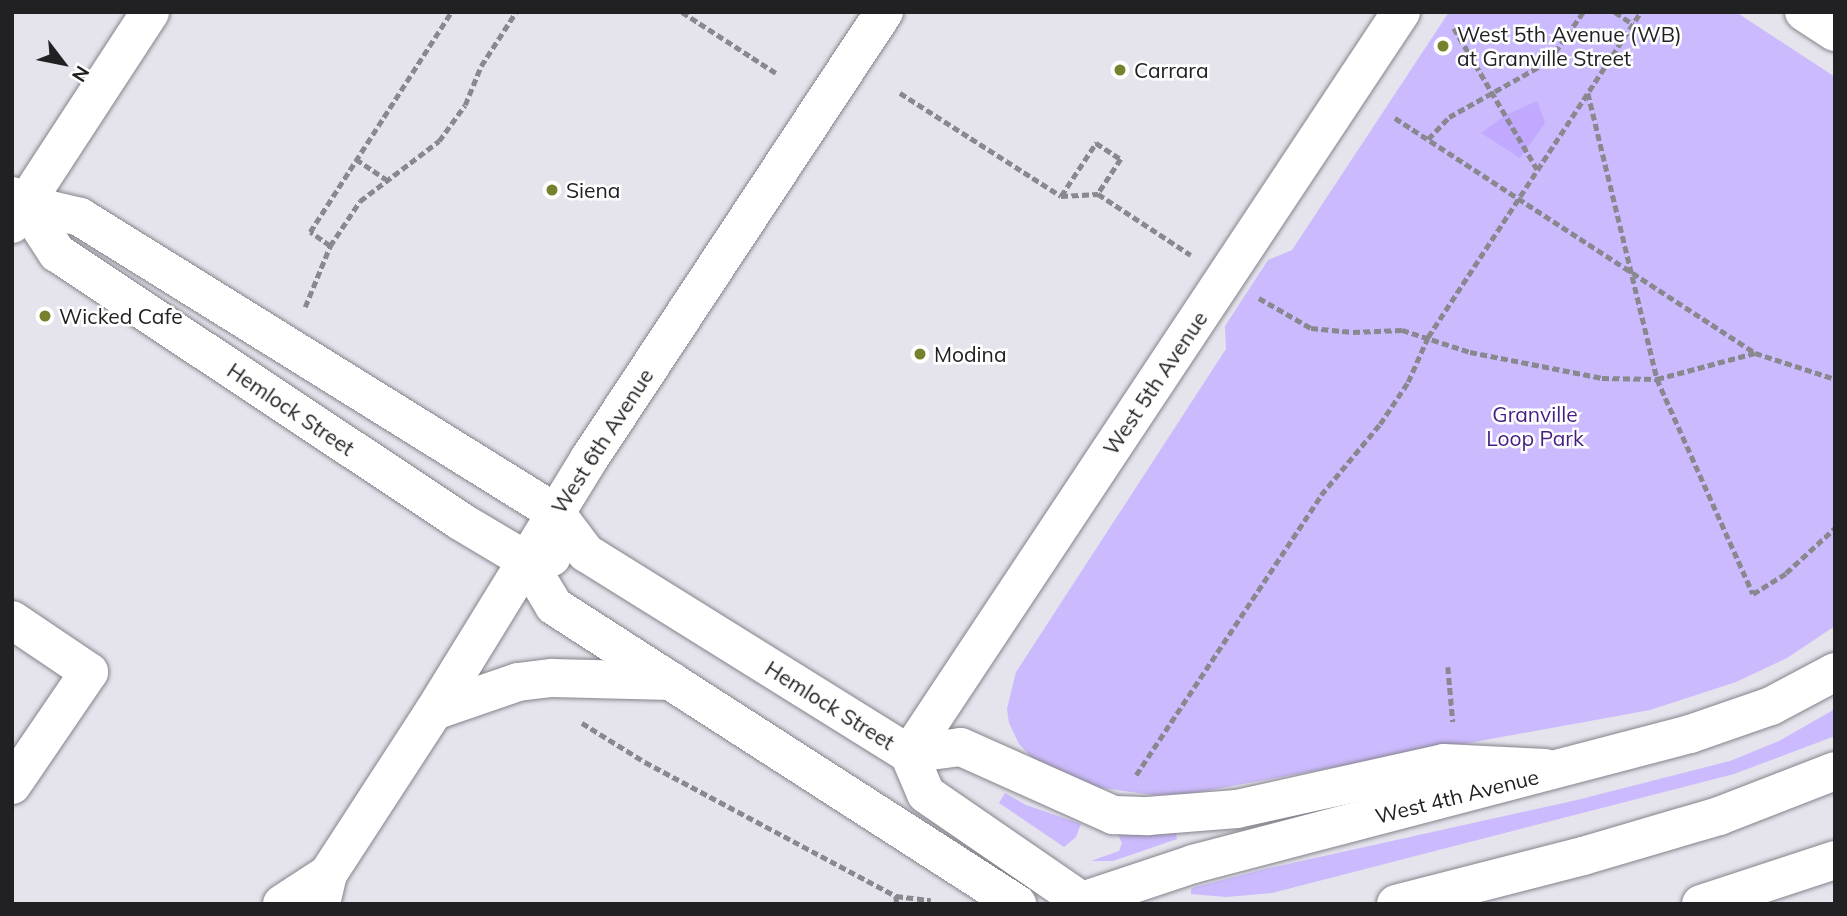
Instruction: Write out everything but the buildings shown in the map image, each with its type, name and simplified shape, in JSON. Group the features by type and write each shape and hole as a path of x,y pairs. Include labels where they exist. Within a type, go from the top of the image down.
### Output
{"main road":[{"path":"16,208 150,12"},
{"name":"West 6th Avenue","path":"282,904 324,889 556,513 884,12"},
{"name":"West 5th Avenue","path":"909,754 1401,12"},
{"path":"1804,12 1835,32"},
{"name":"Hemlock Street","path":"16,208 80,217 556,513 586,553 909,754 926,794 1080,903"},
{"name":"Hemlock Street","path":"16,208 57,253 460,521 527,561"},
{"path":"586,553 527,561 554,606 1017,904"},
{"path":"12,620 89,672 12,785"},
{"name":"West 4th Avenue","path":"1080,903 1193,864 1690,734 1759,710 1835,672"},
{"path":"434,711 518,682 541,679 682,688"},
{"path":"909,754 961,747 1113,815 1136,816 1237,809 1444,763 1562,769"},
{"path":"1396,904 1583,856 1719,816 1835,771"},
{"path":"1702,904 1835,860"}],"path":[{"path":"330,246 310,232 450,12"},
{"path":"305,308 330,246 360,201 439,141 465,105 481,66 516,12"},
{"path":"681,12 776,73"},
{"path":"1429,139 1449,117 1549,61 1583,12"},
{"path":"1615,12 1633,24"},
{"path":"1131,782 1321,495 1380,424 1408,382 1428,337 1641,12"},
{"path":"1454,28 1537,169"},
{"path":"900,93 1061,196 1098,194 1193,256"},
{"path":"1588,93 1657,379 1753,594 1786,573 1835,528"},
{"path":"1395,118 1755,353 1825,379 1835,379"},
{"path":"1061,196 1096,143 1121,159 1098,194"},
{"path":"356,159 387,179"},
{"path":"1256,296 1311,328 1353,332 1402,330 1469,352 1601,378 1657,379 1755,353"},
{"path":"1448,667 1453,723"},
{"path":"580,721 645,762 896,896 935,901"},
{"path":"896,896 897,904"}],"green space":[{"name":"Granville Loop Park","path":"1449,12 1736,12 1835,77 1835,626 1787,658 1736,682 1650,710 1188,794 1152,795 1090,786 1033,759 1019,744 1009,723 1007,709 1016,672 1226,349 1225,326 1268,260 1292,250"},
{"path":"1835,709 1835,736 1734,774 1272,893 1226,897 1191,894 1191,889 1195,887 1261,870 1577,800 1730,761 1779,741"},
{"path":"1005,793 1026,805 1081,824 1076,837 1064,847 999,803"},
{"path":"1175,825 1177,839 1113,861 1091,861 1119,851 1122,843 1116,831"}],"shaded area":[{"path":"1537,101 1545,123 1520,158 1481,133 1506,115"}],"place":[{"name":"West 5th Avenue (WB) at Granville Street","path":"1443,46"},
{"name":"Carrara","path":"1120,70"},
{"name":"Siena","path":"552,190"},
{"name":"Wicked Cafe","path":"45,316"},
{"name":"Modina","path":"920,354"}]}
